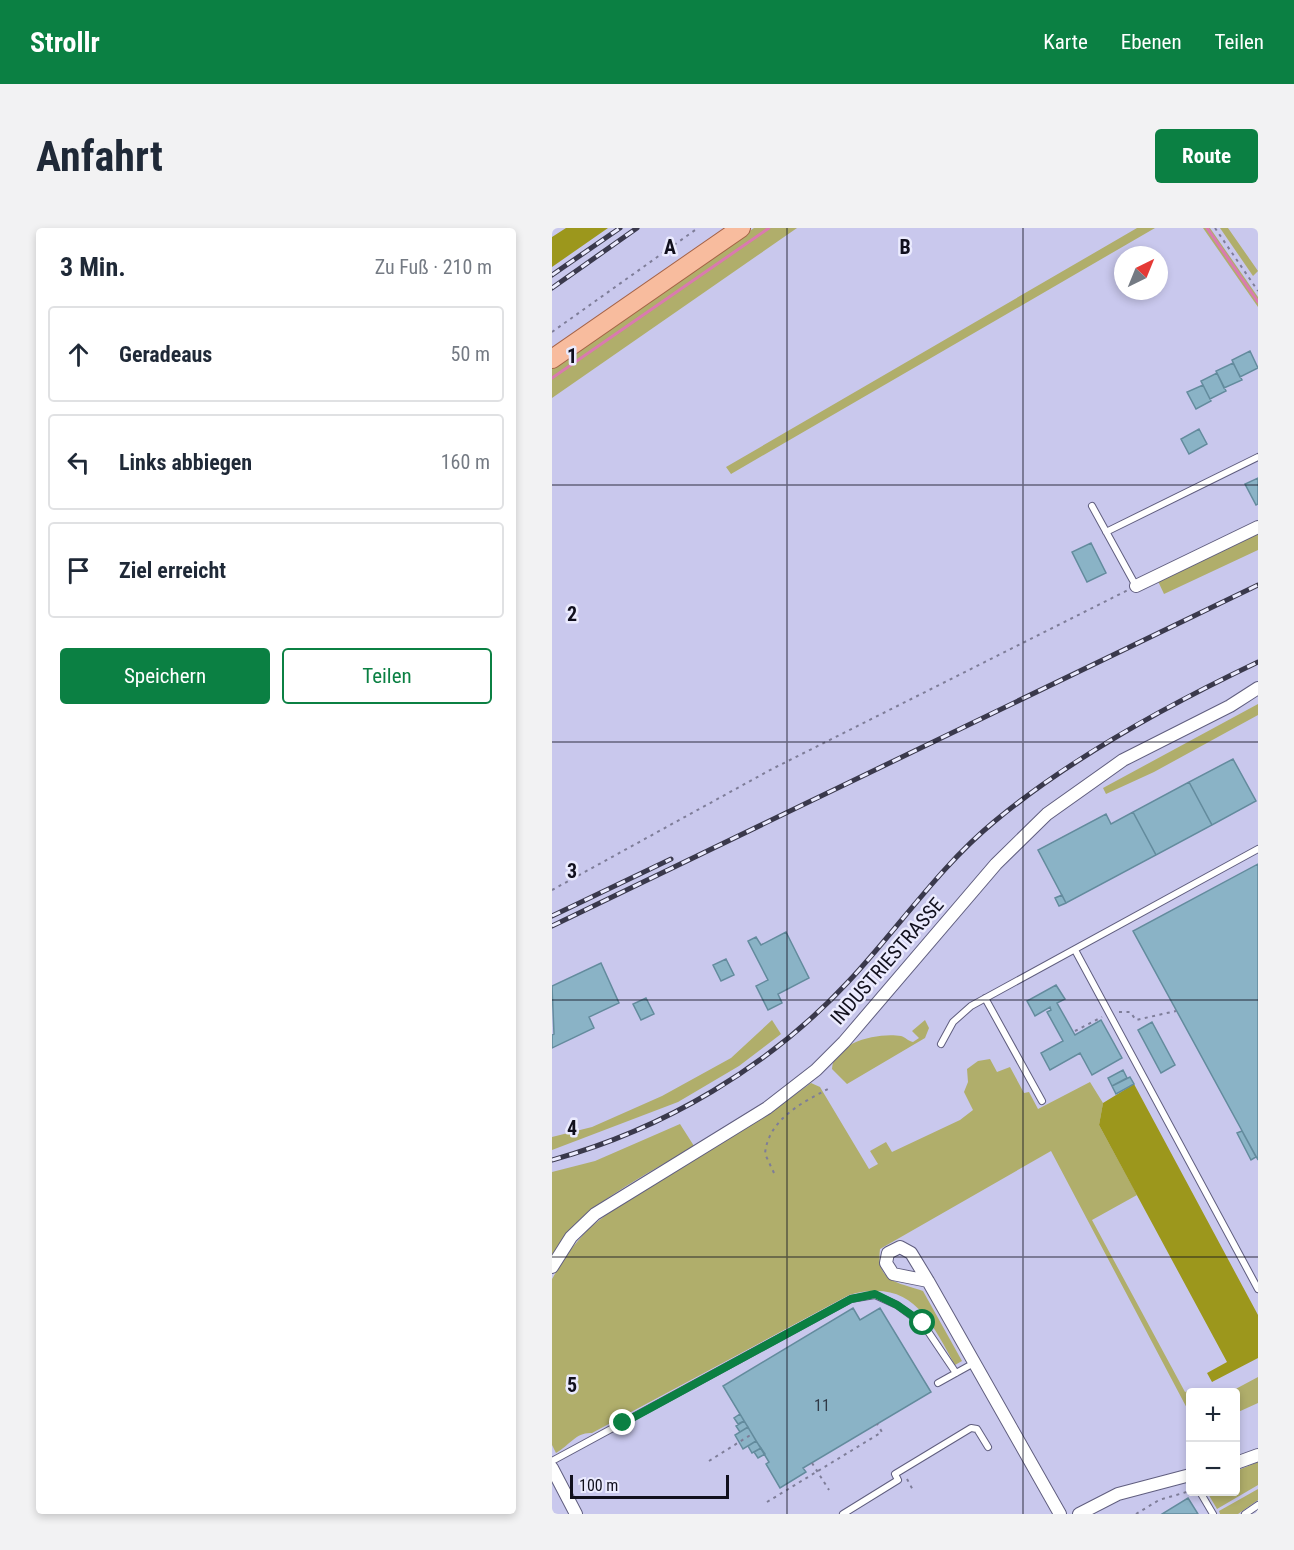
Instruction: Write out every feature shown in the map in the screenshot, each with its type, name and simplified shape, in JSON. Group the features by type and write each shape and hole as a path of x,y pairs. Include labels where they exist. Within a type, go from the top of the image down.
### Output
{"main road":[{"path":"552,359 741,228"}],"street":[{"path":"1136,586 1258,527"},
{"name":"INDUSTRIESTRASSE","path":"552,1267 571,1237 596,1214 766,1108 816,1070 844,1042 996,864 1047,814 1123,760 1230,706 1258,688"},
{"path":"928,1281 1060,1514"},
{"path":"1240,1462 1258,1455"},
{"path":"552,1468 576,1514"},
{"path":"1079,1514 1118,1494 1186,1476"}],"lane":[{"path":"1106,532 1258,457"},
{"path":"1092,506 1136,586"},
{"path":"940,1044 953,1022 971,1006 1258,849"},
{"path":"1074,950 1258,1289"},
{"path":"985,998 1042,1101"},
{"path":"552,1461 851,1299 875,1294 897,1305 923,1323 956,1373"},
{"path":"938,1383 974,1363"},
{"path":"843,1514 898,1480 895,1474 971,1428 977,1429 988,1447"},
{"path":"1203,1496 1213,1514"},
{"path":"1245,1514 1258,1505"}],"path":[{"path":"552,332 698,228"},
{"path":"1215,228 1258,291"},
{"path":"552,890 772,769 1136,586"},
{"path":"1075,1031 1109,1014 1130,1012 1136,1020 1176,1011"},
{"path":"774,1173 765,1154 777,1126 788,1113 828,1089"},
{"path":"767,1502 882,1432 877,1424"},
{"path":"709,1461 752,1434"},
{"path":"812,1463 829,1490"},
{"path":"901,1470 914,1492"},
{"path":"1136,1514 1166,1497 1186,1492"}],"shaded area":[{"path":"566,228 608,228 552,267 552,237"},
{"path":"754,228 797,228 552,398 552,368"},
{"path":"1137,228 1155,228 1124,246 1114,246 1114,252 731,474 726,467"},
{"path":"1203,228 1210,228 1258,297 1258,307"},
{"path":"1220,228 1228,228 1258,271 1253,276"},
{"path":"1258,531 1258,550 1164,594 1157,579"},
{"path":"1258,704 1258,715 1154,772 1106,794 1103,788"},
{"path":"772,1020 781,1034 739,1066 678,1102 552,1150 552,1137 592,1127 662,1096 731,1058"},
{"path":"925,1020 929,1028 925,1038 847,1084 832,1069 834,1060 840,1052 859,1041 892,1035 901,1036 913,1042 919,1038 912,1031"},
{"path":"990,1059 997,1072 1010,1067 1024,1093 1029,1092 1038,1109 1090,1082 1103,1103 1099,1125 1137,1195 1092,1220 1186,1392 1186,1406 1051,1151 880,1249 881,1268 885,1274 890,1279 923,1291 962,1361 955,1365 927,1318 903,1297 888,1292 870,1291 849,1295 592,1433 577,1437 556,1453 552,1445 552,1279 566,1255 588,1229 620,1204 775,1109 811,1083 820,1087 869,1169 878,1164 870,1151 886,1142 892,1152 960,1120 973,1110 964,1092 968,1082 967,1069 978,1061"},
{"path":"1134,1084 1258,1315 1258,1358 1212,1382 1207,1373 1227,1362 1099,1125 1103,1103"},
{"path":"680,1124 694,1146 635,1180 597,1206 580,1220 552,1255 552,1172 595,1161"},
{"path":"1258,1377 1258,1403 1240,1411 1240,1388 1237,1388"},
{"path":"1258,1462 1258,1485 1240,1496 1240,1469"},
{"path":"1258,1489 1258,1500 1238,1514 1220,1514 1219,1511"},
{"path":"1209,1496 1239,1496 1217,1509"}],"building":[{"path":"1250,351 1258,368 1240,377 1232,360"},
{"path":"1233,363 1242,380 1224,388 1216,371"},
{"path":"1217,373 1226,391 1210,399 1201,381"},
{"path":"1203,385 1211,401 1196,409 1187,392"},
{"path":"1199,429 1207,444 1189,454 1181,439"},
{"path":"1258,478 1258,504 1256,505 1245,484"},
{"path":"1091,543 1106,573 1087,582 1072,552"},
{"path":"1233,759 1256,801 1212,825 1189,782"},
{"path":"1189,782 1212,825 1156,855 1133,812"},
{"path":"1133,812 1156,855 1066,903 1038,850 1106,814 1111,824"},
{"path":"1258,864 1258,1160 1133,931"},
{"path":"1062,895 1066,903 1059,906 1055,898"},
{"path":"786,932 809,978 778,994 782,1003 768,1010 756,986 768,980 748,941 756,937 761,945"},
{"path":"726,959 734,975 721,981 713,965"},
{"path":"601,963 619,1003 589,1017 594,1028 552,1048 552,1035 554,1034 552,986"},
{"path":"1056,985 1065,999 1057,1003 1075,1035 1101,1020 1122,1058 1092,1075 1080,1053 1050,1070 1041,1053 1063,1041 1047,1012 1051,1010 1050,1007 1035,1016 1027,1001"},
{"path":"646,998 654,1014 641,1020 633,1004"},
{"path":"1152,1022 1175,1065 1161,1073 1138,1030"},
{"path":"1123,1070 1127,1078 1112,1086 1108,1078"},
{"path":"1130,1077 1134,1084 1116,1094 1112,1086"},
{"path":"1242,1131 1256,1157 1251,1160 1237,1133"},
{"path":"853,1308 860,1320 880,1308 931,1392 803,1468 806,1472 780,1488 766,1464 769,1462 723,1386"},
{"path":"740,1414 744,1421 738,1424 734,1418"},
{"path":"744,1421 748,1427 740,1432 736,1426"},
{"path":"748,1427 756,1441 743,1449 735,1435"},
{"path":"756,1441 761,1448 752,1453 748,1446"},
{"path":"761,1448 765,1454 758,1458 754,1452"},
{"path":"1188,1498 1198,1514 1162,1514"}],"waterway":[{"path":"552,378 769,228"},
{"path":"1207,228 1258,302"}],"railway":[{"path":"552,275 620,228"},
{"path":"552,288 637,228"},
{"path":"552,926 1258,585"},
{"path":"552,1160 634,1131 674,1112 749,1068 817,1013 848,982 955,858 995,821 1088,754 1156,714 1258,662"},
{"path":"552,916 671,859"}],"route":[{"path":"623,1423 851,1299 875,1294 897,1305 923,1323"}]}
